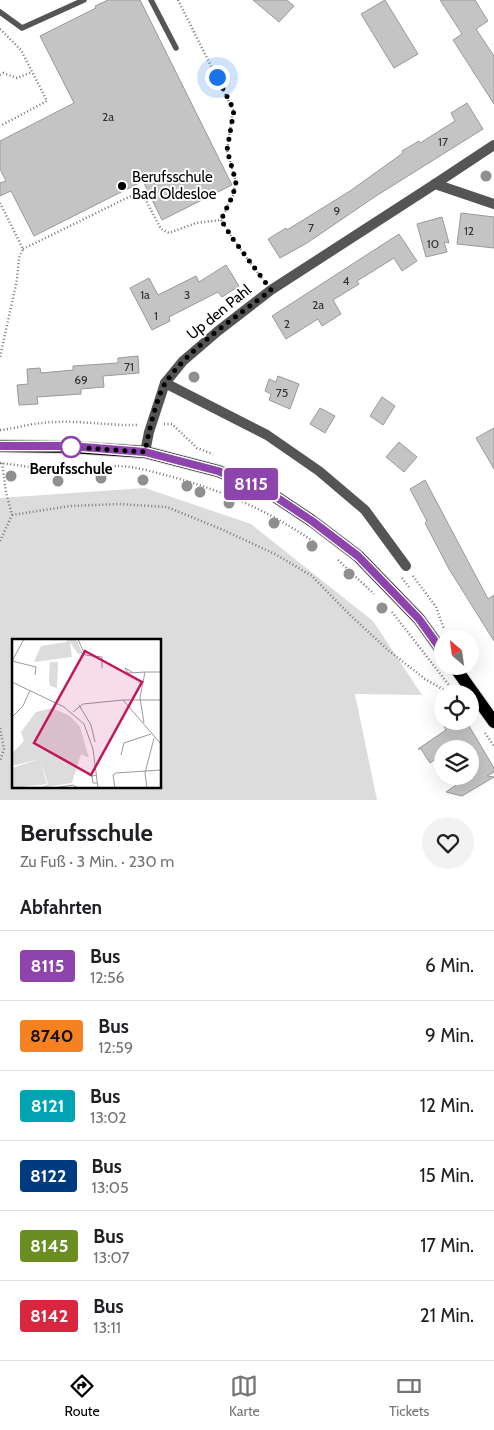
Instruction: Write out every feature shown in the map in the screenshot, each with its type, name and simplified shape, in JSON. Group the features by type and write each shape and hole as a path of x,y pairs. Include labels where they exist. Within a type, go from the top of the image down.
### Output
{"main road":[{"path":"0,446 70,446 145,452 218,471 264,489 304,515 358,556 419,619 434,640"},
{"path":"460,675 494,722"}],"street":[{"name":"Up den Pahl","path":"145,452 149,432 165,383 183,361 271,290 494,145"},
{"path":"435,184 494,204"},
{"path":"165,383 267,435 319,471 364,510 406,566"}],"lane":[{"path":"0,12 22,28 84,0"},
{"path":"151,0 176,48"}],"path":[{"path":"178,0 234,110 227,150 236,182 233,195 221,220"},
{"path":"0,29 21,50 48,101 0,126"},
{"path":"0,75 3,73 17,78 32,72"},
{"path":"0,357 17,280 19,258 23,249 142,191 161,229 169,233 196,223 221,220"},
{"path":"0,203 23,249"},
{"path":"221,220 271,290"},
{"path":"0,541 12,515 1,463 36,468 82,471 118,466 153,472 205,486 247,502 288,523 318,544"},
{"path":"12,515 70,506 119,504 167,507 222,529 275,554 312,576 388,650 435,685"},
{"path":"333,554 375,595"},
{"path":"406,566 436,607 444,630"},
{"path":"389,608 449,685"},
{"path":"0,728 4,748 0,760"}],"shaded area":[{"path":"145,488 251,524 373,621 422,695 355,694 377,800 0,800 0,498"}],"building":[{"path":"108,0 140,0 232,185 162,220 143,181 34,236 11,191 0,196 0,183 6,181 0,169 0,141 74,103 40,36"},
{"path":"253,0 287,0 294,6 279,22"},
{"path":"385,0 418,54 394,68 361,14"},
{"path":"440,0 475,0 488,21 476,29 494,56 494,104 453,40 462,34"},
{"path":"467,103 483,129 376,196 307,243 280,258 268,239 286,228 287,230 350,191 403,153 402,151 419,141 420,143 455,121 451,113"},
{"path":"461,213 494,217 494,248 457,244"},
{"path":"442,217 449,243 444,242 447,252 426,257 417,224"},
{"path":"399,234 417,261 402,271 394,258 357,281 359,284 333,300 341,314 322,326 318,319 286,339 272,316"},
{"path":"226,265 239,286 222,297 218,292 169,317 170,321 152,330 130,288 149,278 158,295 196,276 199,282"},
{"path":"138,356 139,373 103,376 104,387 81,389 81,394 37,397 38,404 19,405 17,385 28,384 27,369 40,368 41,373 73,370 73,366 118,363 118,358"},
{"path":"278,376 299,384 290,409 269,400 271,394 265,391 269,379 276,382"},
{"path":"382,397 395,406 383,425 370,416"},
{"path":"320,408 335,416 325,433 310,424"},
{"path":"494,428 494,469 476,438"},
{"path":"399,442 417,457 404,472 386,457"},
{"path":"425,480 488,599 494,595 494,641 449,569 410,489"},
{"path":"446,730 471,730 477,740 434,740 434,760 430,763 421,749 418,749"},
{"path":"479,743 494,768 494,772 487,776 494,777 462,796 446,792 456,785 479,785"}],"bus line":[{"name":"8115","path":"0,446 70,446 145,452 218,471 264,489 312,521 358,556 419,619 434,640"}],"place":[{"name":"Berufsschule Bad Oldesloe","path":"122,186"},
{"name":"Berufsschule","path":"71,447"}],"route":[{"path":"71,447 109,448 145,452 149,432 165,383 183,361 271,290 249,262 221,220 233,195 236,182 227,150 234,110 217,77"}]}
